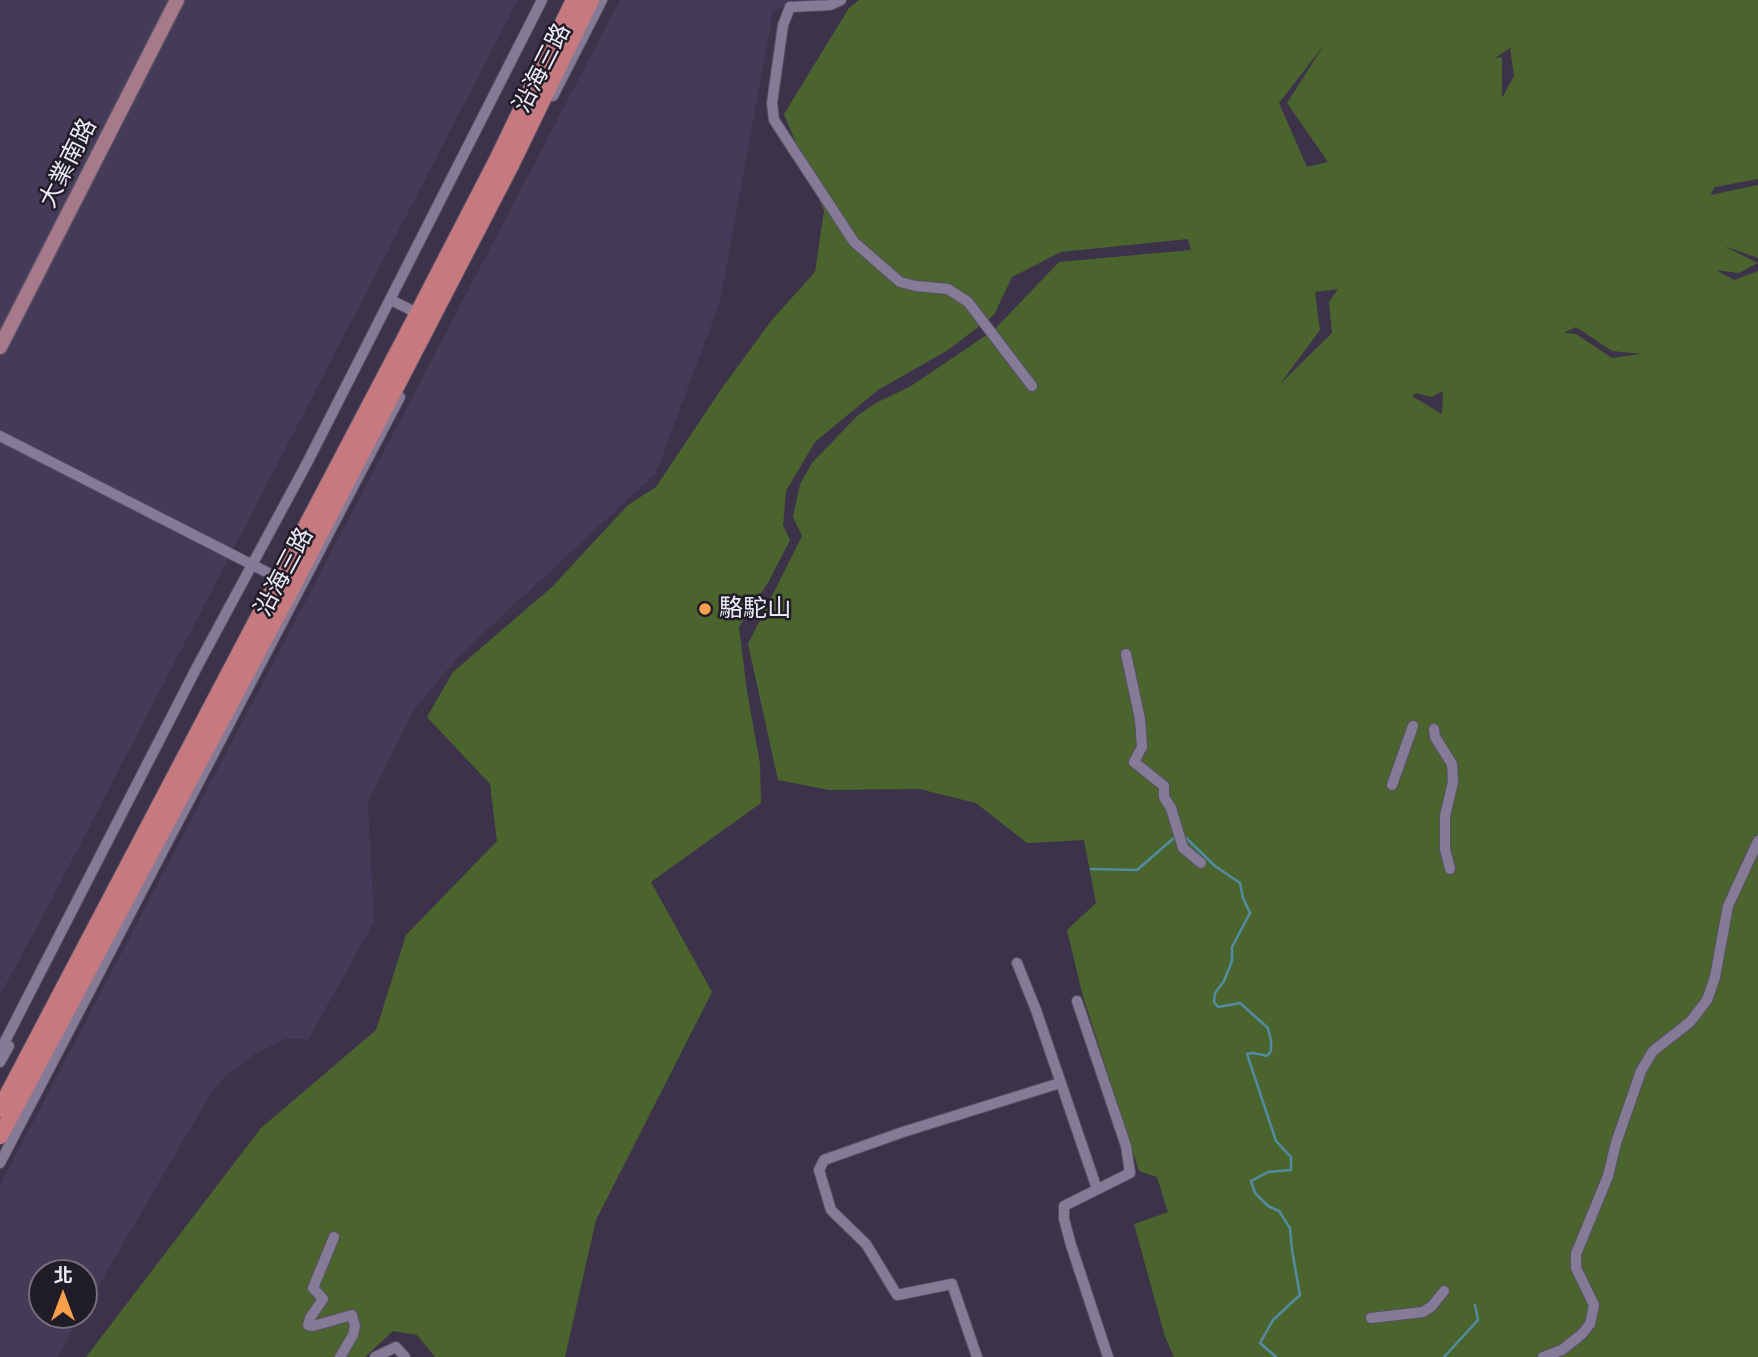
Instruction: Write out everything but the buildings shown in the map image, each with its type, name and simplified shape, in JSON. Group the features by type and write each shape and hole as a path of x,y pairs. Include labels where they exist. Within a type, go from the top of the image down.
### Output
{"main road":[{"name":"沿海三路","path":"429,319 497,160 574,0"},
{"name":"沿海三路","path":"0,1136 511,165 591,0"},
{"name":"沿海三路","path":"0,1110 93,960"}],"street":[{"name":"大業南路","path":"0,347 177,0"},
{"name":"沿海三路","path":"0,1051 198,664 391,300 542,0"},
{"name":"沿海三路","path":"429,319 602,0"},
{"path":"841,0 830,5 786,4 772,103 774,120 855,242 900,282 948,289 968,302 1032,386"},
{"path":"391,300 429,319"},
{"name":"沿海三路","path":"0,1163 93,960 373,428"},
{"path":"0,436 292,585"},
{"path":"1126,654 1140,719 1142,747 1134,762 1164,786 1164,797 1171,808 1183,848 1201,863"},
{"path":"1392,785 1413,726"},
{"path":"1434,729 1435,737 1452,764 1453,782 1445,816 1445,849 1450,869"},
{"path":"1543,1357 1562,1350 1590,1324 1594,1305 1576,1268 1576,1254 1608,1176 1616,1143 1641,1070 1653,1051 1690,1022 1707,1000 1715,977 1728,906 1758,841"},
{"path":"1017,963 1036,1010 1097,1189"},
{"name":"沿海三路","path":"0,1062 29,1006 30,994"},
{"path":"1077,1001 1126,1146 1130,1173 1064,1206 1064,1219 1108,1357"},
{"path":"977,1357 952,1284 897,1295 866,1244 831,1210 819,1170 824,1160 890,1136 1060,1083"},
{"path":"334,1237 313,1288 323,1299 308,1325 352,1315 355,1326 353,1335 340,1357"},
{"path":"1371,1318 1423,1312 1432,1306 1444,1291"},
{"path":"375,1357 396,1347 405,1357"}],"shaded area":[{"path":"0,0 518,0 0,995"},
{"path":"620,0 793,0 773,12 720,302 656,473 459,656 413,711 368,802 374,922 308,1040 288,1038 258,1052 228,1074 211,1093 98,1287 98,1259 28,1259 28,1329 74,1329 57,1357 0,1357 0,1185"}],"green space":[{"path":"859,0 1758,0 1758,179 1715,187 1710,195 1758,185 1758,258 1724,246 1758,263 1739,273 1716,270 1734,280 1758,271 1758,1357 1174,1357 1165,1337 1134,1224 1168,1212 1157,1177 1139,1171 1082,993 1067,930 1096,903 1084,840 1027,843 976,803 919,789 829,790 778,780 748,644 802,536 793,517 800,484 812,463 857,416 876,403 911,386 994,330 1059,262 1191,250 1188,239 1061,252 1012,277 994,315 948,350 878,390 815,442 786,491 783,525 790,540 769,581 739,627 760,764 761,803 651,882 712,992 596,1220 565,1357 435,1357 417,1335 393,1331 365,1357 86,1357 261,1128 376,1030 406,935 497,841 490,784 427,717 453,672 552,587 628,505 656,487 722,388 771,321 815,272 824,211 784,114 849,8","holes":["1324,45 1287,103 1328,162 1307,167 1279,103","1510,48 1514,76 1502,98 1502,57 1495,58","1338,289 1329,302 1332,333 1280,384 1320,330 1315,292","1576,327 1612,351 1641,354 1612,358 1576,334 1564,333","1443,391 1442,414 1412,396 1416,393 1431,397"]}],"waterway":[{"path":"1091,869 1137,870 1175,837"},
{"path":"1185,837 1215,866 1240,883 1250,913 1232,947 1232,961 1224,981 1215,993 1214,1002 1218,1007 1240,1003 1268,1028 1271,1041 1271,1051 1267,1056 1247,1054 1276,1141 1291,1157 1291,1170 1268,1172 1251,1181 1255,1193 1268,1206 1279,1211 1290,1228 1300,1295 1273,1320 1260,1343 1276,1357"},
{"path":"1444,1357 1478,1320 1475,1305"}],"place":[{"name":"駱駝山","path":"705,609"}]}
